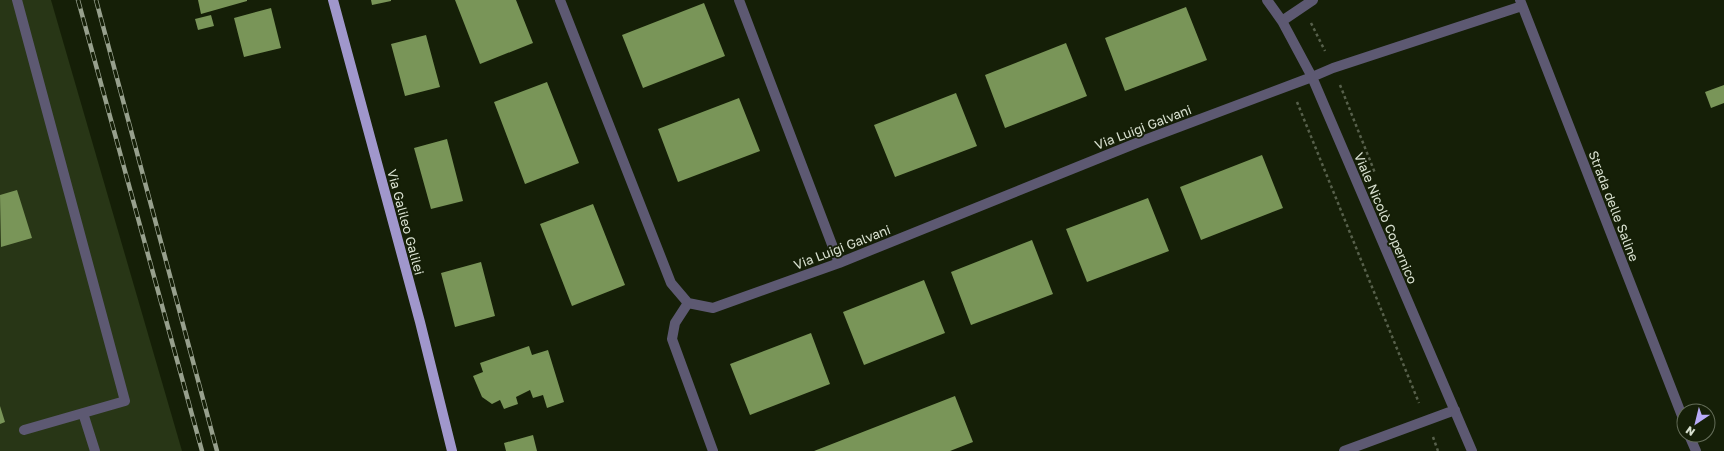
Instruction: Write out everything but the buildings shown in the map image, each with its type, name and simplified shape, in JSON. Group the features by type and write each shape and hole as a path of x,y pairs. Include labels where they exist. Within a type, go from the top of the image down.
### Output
{"main road":[{"name":"Via Galileo Galilei","path":"333,0 420,322 452,451"}],"street":[{"path":"17,0 125,401 24,430"},
{"path":"560,0 671,282 688,303 675,323 672,339 713,451"},
{"path":"739,0 839,263"},
{"name":"Viale Nicolò Copernico","path":"1267,0 1282,21 1312,77 1472,451"},
{"path":"1282,21 1313,0"},
{"name":"Via Luigi Galvani","path":"688,303 714,308 839,263 1139,142 1333,68 1521,3"},
{"name":"Strada delle Saline","path":"1521,3 1677,403"},
{"path":"1344,451 1455,410"},
{"path":"83,413 95,451"}],"path":[{"path":"1290,85 1438,451"}],"green space":[{"path":"0,0 51,0 182,451 0,451"}],"railway":[{"path":"78,0 202,451"},
{"path":"96,0 217,451"}]}
